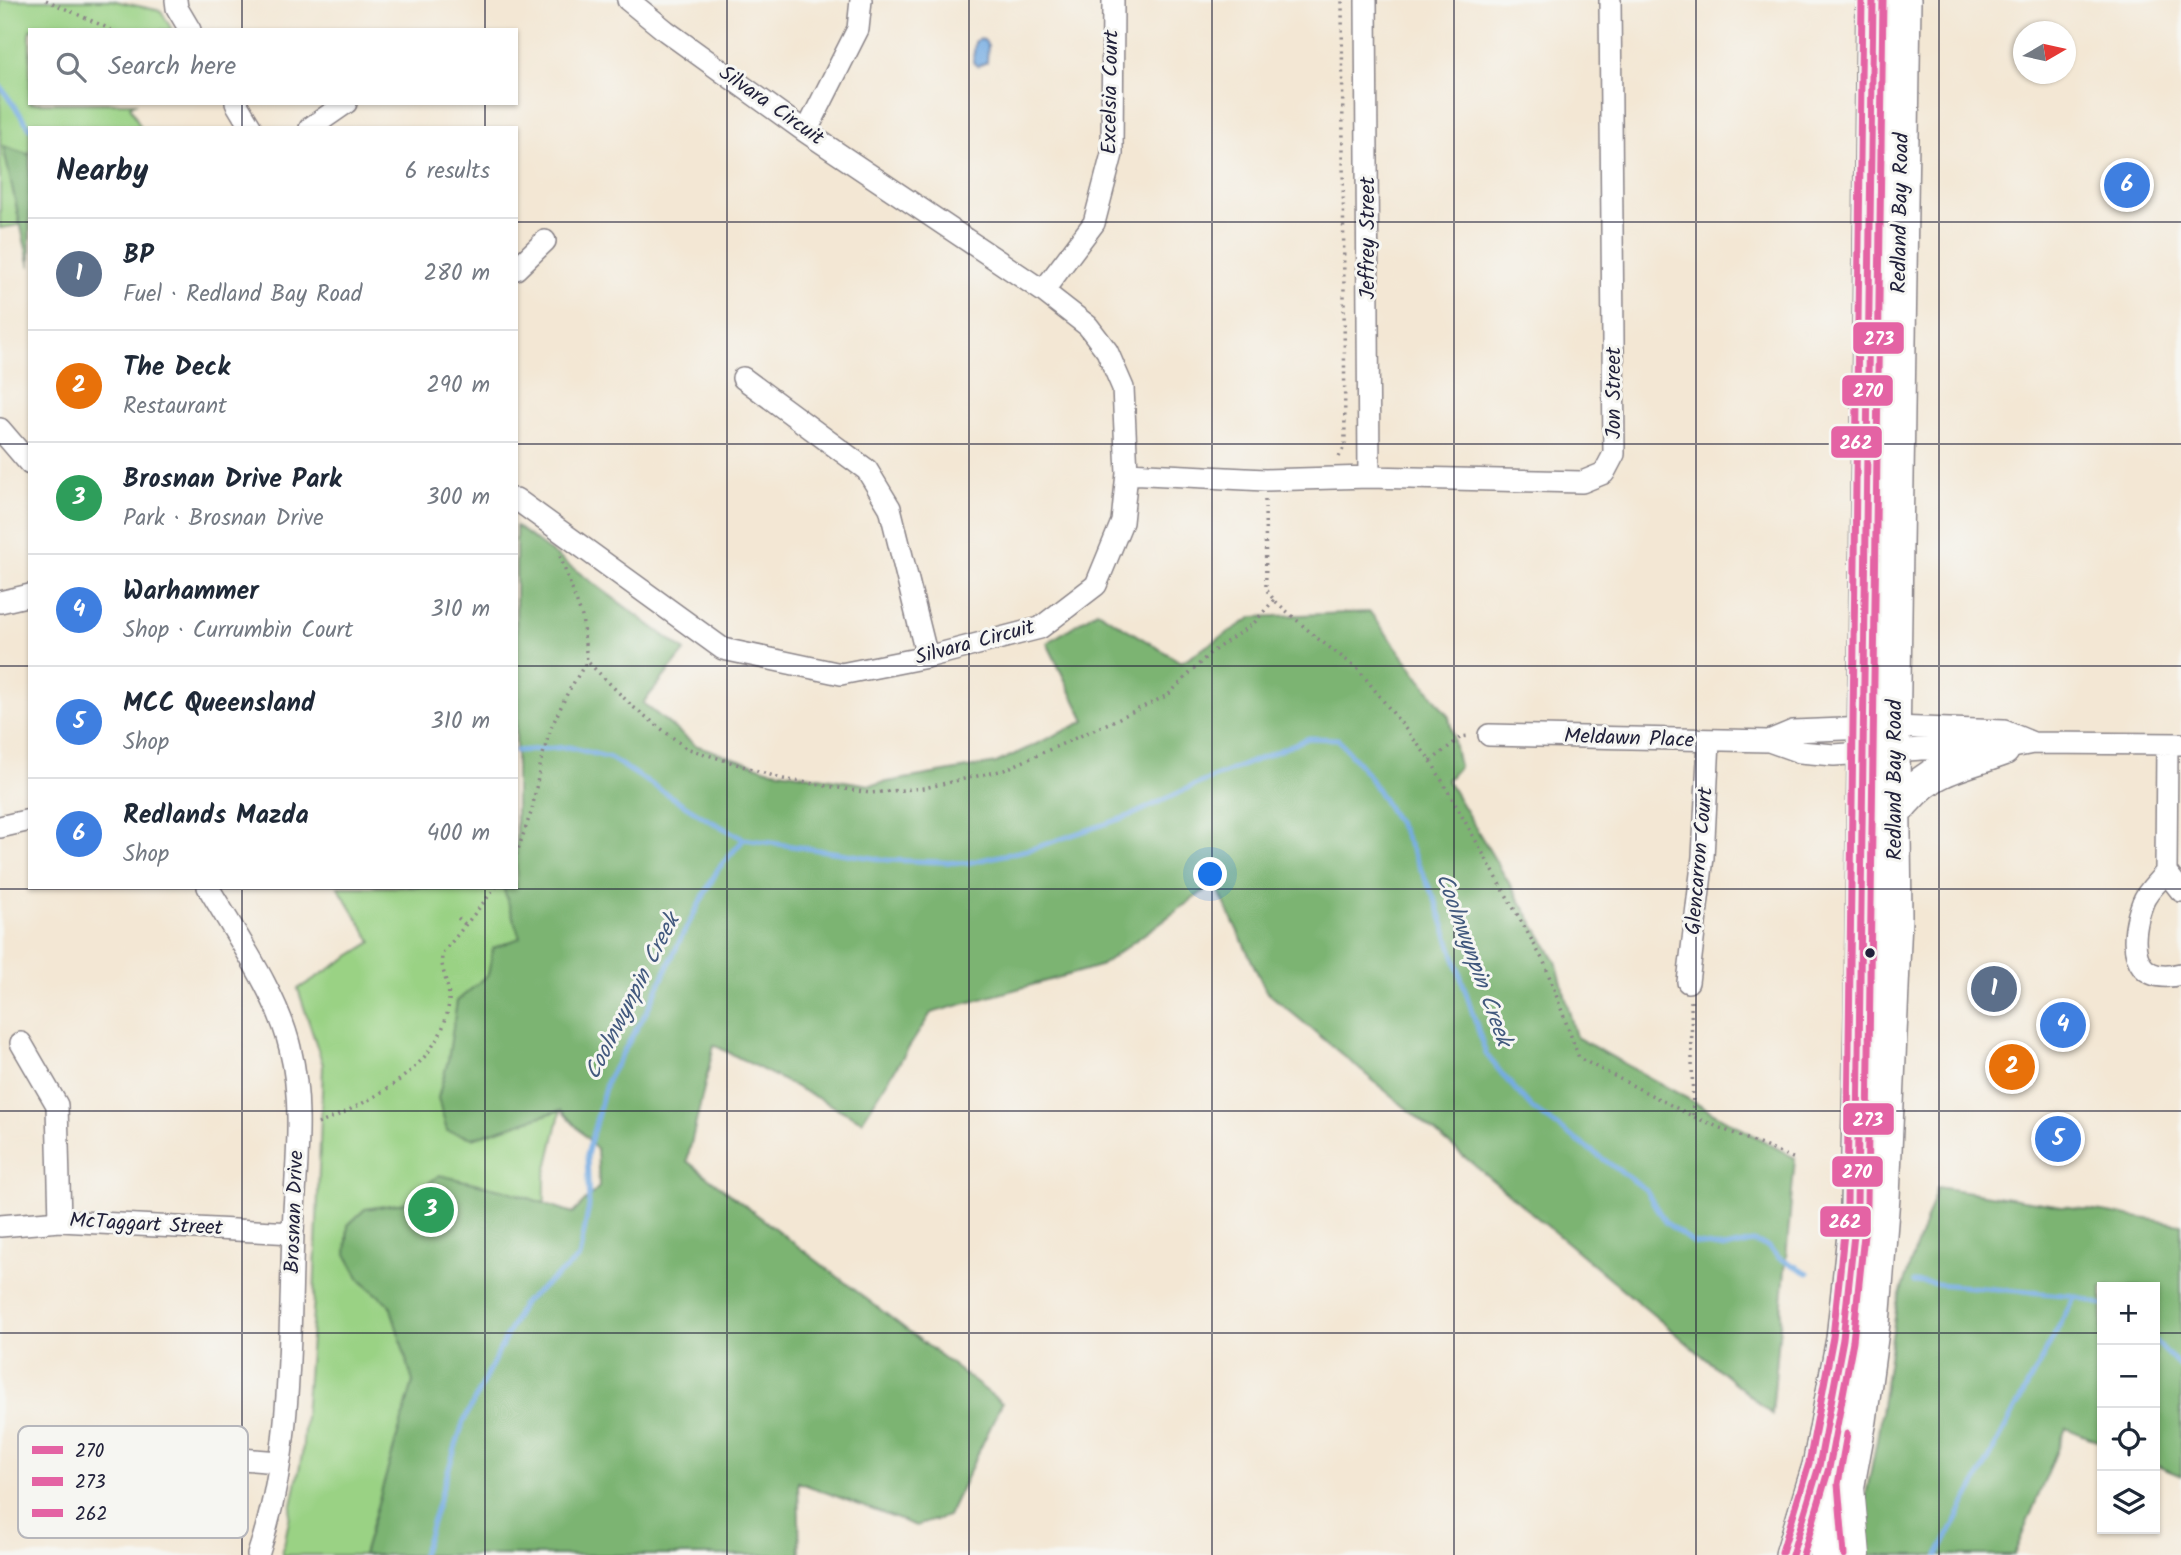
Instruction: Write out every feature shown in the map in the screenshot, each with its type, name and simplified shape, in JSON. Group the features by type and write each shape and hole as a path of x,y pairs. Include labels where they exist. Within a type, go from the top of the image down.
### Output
{"main road":[{"name":"Redland Bay Road","path":"1826,1555 1848,1484 1873,1323 1883,1197 1895,918 1894,813 1879,739 1873,0"},
{"name":"Redland Bay Road","path":"1792,1555 1819,1466 1843,1339 1857,1206 1879,739 1904,0"},
{"path":"1894,813 1917,784 1929,776 1946,767 2018,746"},
{"path":"1848,1484 1855,1555"}],"street":[{"path":"176,0 177,8 189,28"},
{"name":"Silvara Circuit","path":"518,500 723,649 841,674 927,657 1040,628 1096,585 1122,522 1127,473 1123,388 1107,351 1088,326 1042,290 806,132 666,31 628,0"},
{"path":"806,132 858,29 861,0"},
{"name":"Excelsia Court","path":"1042,290 1094,223 1112,154 1113,0"},
{"name":"Jeffrey Street","path":"1366,0 1369,477"},
{"name":"Jon Street","path":"1127,473 1265,480 1369,477 1582,482 1604,473 1614,454 1610,0"},
{"path":"237,105 250,126"},
{"path":"313,126 343,105"},
{"path":"518,267 545,242"},
{"path":"743,378 867,470 890,508 927,657"},
{"path":"0,429 28,462"},
{"path":"0,602 28,595"},
{"path":"1879,739 2004,731 2018,746"},
{"name":"Meldawn Place","path":"1489,735 1769,741 1800,752 1834,755 1879,739"},
{"path":"1879,739 2018,746 2174,744 2166,872 2144,899 2134,941 2142,966 2152,976 2166,978 2181,974"},
{"name":"Glencarron Court","path":"1688,982 1703,857 1709,741"},
{"path":"0,827 28,820"},
{"path":"2166,872 2181,891"},
{"name":"Brosnan Drive","path":"209,889 269,994 290,1046 300,1108 293,1233 290,1370 279,1462 265,1534 258,1555"},
{"path":"21,1043 57,1105 60,1221"},
{"name":"McTaggart Street","path":"0,1226 60,1221 293,1233"},
{"path":"248,1460 279,1462"}],"path":[{"path":"46,0 108,28"},
{"path":"1336,460 1344,450 1342,0"},
{"path":"1344,450 1350,450"},
{"path":"1265,480 1266,589 1274,600 1317,638 1358,669 1431,761 1544,962 1579,1058 1693,1117 1795,1158"},
{"path":"518,849 532,810 541,761 551,728 587,661 582,617 561,564 559,547 564,534"},
{"path":"587,661 632,706 687,748 783,779 870,793 924,788 1004,770 1110,723 1168,695 1210,653 1254,623 1274,600"},
{"path":"1431,761 1461,737 1489,735"},
{"path":"298,1133 358,1107 404,1078 431,1046 446,1019 449,998 441,962 442,954 494,889"},
{"path":"458,918 466,925"},
{"path":"1688,982 1691,1004 1693,1117"}],"green space":[{"path":"0,0 111,0 161,11 171,28 28,28 28,105 132,105 140,126 28,126 28,154 4,147 20,225 0,228"},
{"path":"3,146 28,154 28,258"},
{"path":"518,527 685,651 643,703 695,745 767,769 870,785 996,763 1085,721 1047,643 1097,611 1181,662 1253,617 1370,612 1449,717 1459,767 1447,780 1556,961 1576,1037 1795,1158 1772,1414 1266,991 1215,883 1100,966 931,1013 862,1121 714,1045 687,1161 1002,1403 948,1516 916,1526 798,1482 800,1555 363,1555 413,1382 390,1305 361,1281 346,1254 348,1225 365,1209 404,1203 439,1175 505,1190 573,1213 599,1187 597,1149 561,1110 473,1138 447,1131 438,1098 448,1060 457,1001 488,975 493,948 520,938 504,889 518,889"},
{"path":"339,889 516,889 561,1109 545,1177 544,1244 414,1382 363,1555 282,1555 302,1455 314,1298 323,1065 298,989 372,942"},
{"path":"1937,1187 2181,1224 2181,1476 2160,1467 2160,1282 2097,1282 2097,1441 2066,1428 2014,1555 1863,1555 1859,1530 1877,1440 1897,1303"}],"water":[{"path":"978,39 984,40 988,45 987,62 978,66 973,62 975,42"}],"waterway":[{"name":"Coolnwynpin Creek","path":"0,86 29,126"},
{"name":"Coolnwynpin Creek","path":"518,751 569,747 610,758 705,818 744,839 887,860 967,863 1031,849 1132,815 1193,786 1309,738 1338,739 1368,775 1403,832 1437,904 1486,1054 1506,1079 1533,1109 1645,1189 1665,1222 1693,1243 1725,1248 1752,1242 1767,1246 1779,1258 1808,1273"},
{"name":"Coolnwynpin Creek","path":"422,1555 463,1423 523,1303 579,1258 589,1206 587,1155 607,1080 648,1009 681,938 718,869 744,839"},
{"name":"Coolnwynpin Creek","path":"1914,1282 2075,1296 2097,1303"},
{"path":"1938,1555 2075,1296"},
{"name":"Coolnwynpin Creek","path":"2159,1345 2181,1367"}],"transit line":[{"name":"262","path":"1782,1552 1809,1463 1833,1337 1847,1205 1862,0"},
{"name":"270","path":"1792,1555 1819,1466 1843,1339 1857,1206 1873,0"},
{"name":"273","path":"1803,1555 1829,1468 1853,1341 1867,1206 1883,0"},
{"name":"262","path":"1844,1555 1838,1484 1847,1434"}],"place":[{"name":"Redlands Mazda","path":"2127,185"},
{"name":"BP","path":"1994,989"},
{"name":"Warhammer","path":"2063,1025"},
{"name":"The Deck","path":"2012,1067"},
{"name":"MCC Queensland","path":"2058,1139"},
{"name":"Brosnan Drive Park","path":"431,1210"}]}
